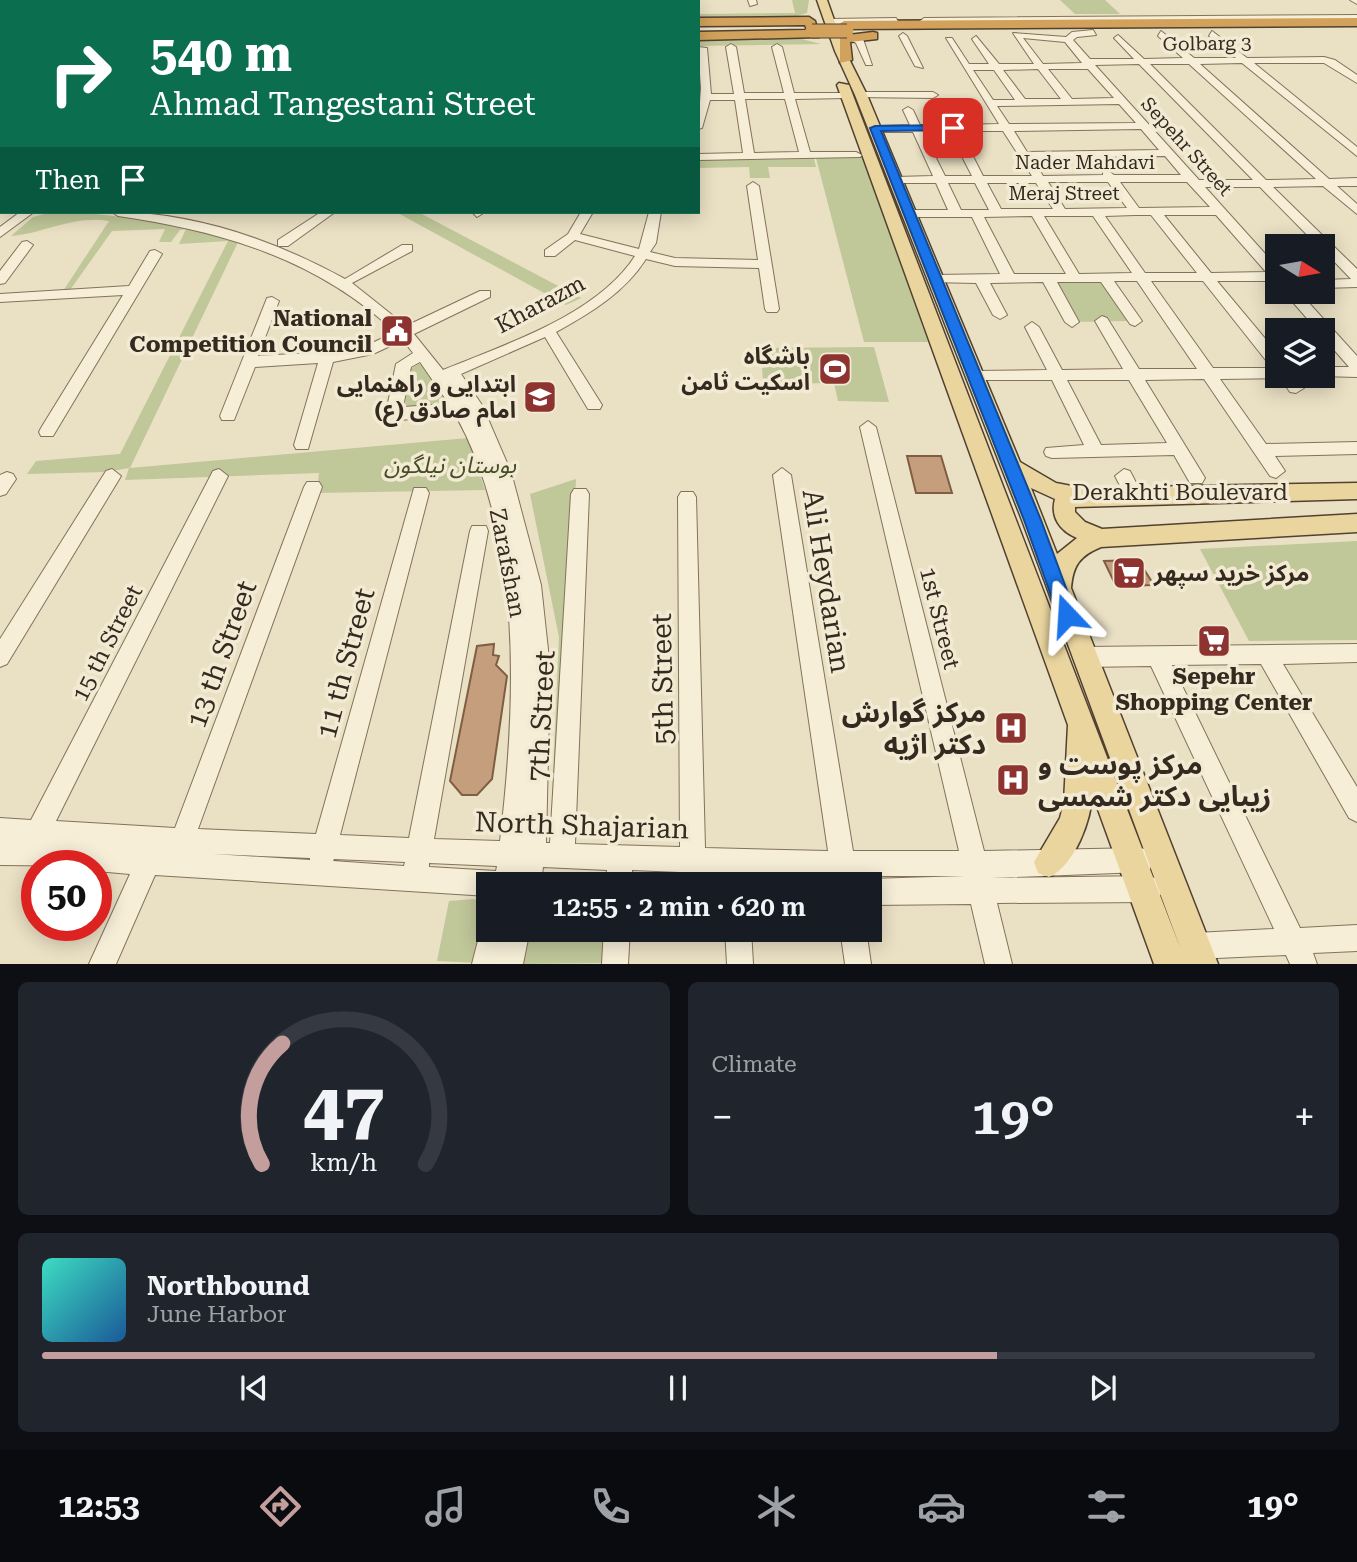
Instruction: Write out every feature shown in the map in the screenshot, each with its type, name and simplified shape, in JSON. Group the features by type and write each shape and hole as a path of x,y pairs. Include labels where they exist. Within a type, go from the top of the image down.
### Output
{"highway":[{"path":"788,20 807,15 904,36 1018,37 1132,30"},
{"path":"700,24 826,19 1357,20"},
{"path":"700,24 788,20 812,22 815,35 826,19"},
{"path":"826,19 823,44 840,59"},
{"path":"700,39 826,19 1132,30 1357,29"}],"main road":[{"path":"826,19 1079,718 1153,874 1189,958"},
{"path":"854,95 875,128 1010,466 1083,657 1153,874"},
{"name":"Derakhti Boulevard","path":"1010,466 1051,490 1082,496 1128,485 1357,491"},
{"path":"1082,496 1064,502 1064,515 1077,528 1101,538"},
{"name":"Derakhti Boulevard","path":"1059,595 1065,558 1079,546 1101,538 1357,523"},
{"path":"1049,862 1073,824 1077,803 1079,718"}],"street":[{"path":"826,19 839,16 864,21"},
{"path":"826,19 1357,20"},
{"path":"826,19 860,41 869,62"},
{"path":"1018,37 1068,40 1075,34 1093,33"},
{"path":"1161,33 1357,210"},
{"path":"1212,34 1357,153"},
{"path":"904,36 920,66"},
{"path":"1018,37 1069,102"},
{"path":"1118,38 1357,277"},
{"path":"976,39 1021,102"},
{"path":"949,40 1062,213"},
{"name":"Sepehr Street","path":"1068,40 1265,263"},
{"path":"700,47 706,97 700,122"},
{"path":"732,47 750,156"},
{"path":"777,47 806,155"},
{"name":"Golbarg 3","path":"967,67 1329,60 1357,80"},
{"path":"706,97 933,95"},
{"path":"990,103 1121,101"},
{"path":"1043,102 1076,143 1112,179 1136,212"},
{"path":"941,106 997,213"},
{"path":"908,110 956,214"},
{"path":"1087,111 1108,137"},
{"path":"1024,155 1108,137 1143,126"},
{"path":"875,128 1006,127 1076,143 1108,137 1167,153"},
{"path":"700,157 856,155"},
{"name":"Nader Mahdavi","path":"896,180 1357,182"},
{"path":"753,187 772,309"},
{"name":"Meraj Street","path":"909,214 1219,211"},
{"path":"1096,212 1276,471"},
{"path":"1155,212 1265,349"},
{"path":"976,213 1009,278"},
{"path":"1036,213 1075,278"},
{"path":"0,233 25,214"},
{"name":"Zarafshan","path":"130,214 197,225 275,248 342,284 410,329 424,353 469,394 496,454 510,497 531,593 539,652 522,854 512,872"},
{"path":"283,243 326,214"},
{"path":"550,253 573,236 586,214"},
{"name":"Kharazm","path":"447,374 548,330 587,309 606,295 641,256 649,240 655,214"},
{"name":"Zarafshan","path":"194,215 283,243 351,279 410,329 447,374 497,500 513,571 523,654 520,752 522,854 526,872"},
{"path":"573,236 641,256 711,265 765,264"},
{"path":"0,280 27,246"},
{"path":"351,279 407,248"},
{"path":"47,432 155,254"},
{"path":"935,279 1265,277"},
{"path":"1048,278 1072,322"},
{"path":"1105,278 1135,321"},
{"path":"981,279 1000,315"},
{"path":"1335,284 1357,283"},
{"path":"0,298 134,290"},
{"path":"248,362 327,357 368,351 485,294"},
{"path":"228,416 272,302"},
{"path":"1302,304 1357,366"},
{"path":"1102,321 1196,478"},
{"path":"1032,327 1096,451"},
{"path":"548,330 594,405"},
{"path":"424,353 404,363 395,408 401,414 462,408"},
{"path":"302,445 327,357"},
{"path":"1335,372 1357,372"},
{"path":"974,376 1265,373"},
{"name":"1st Street","path":"867,427 999,964"},
{"path":"1261,450 1357,448"},
{"path":"1052,452 1179,449"},
{"name":"Ali Heydarian","path":"782,475 845,872"},
{"path":"0,657 112,476"},
{"name":"15 th Street","path":"28,850 219,476"},
{"name":"13 th Street","path":"102,964 166,851 313,487"},
{"name":"11 th Street","path":"317,872 420,493"},
{"name":"7th Street","path":"562,857 580,494"},
{"name":"5th Street","path":"687,497 693,872"},
{"path":"414,878 479,531"},
{"path":"1083,657 1357,653"},
{"path":"1267,655 1357,810"},
{"path":"1157,656 1298,952"},
{"name":"North Shajarian","path":"0,830 38,832 317,872 476,882"},
{"name":"North Shajarian","path":"112,852 325,848 421,850 620,859 693,872"},
{"name":"North Shajarian","path":"0,853 21,854"},
{"path":"619,872 620,859"},
{"name":"North Shajarian","path":"858,872 975,863 1049,862 1153,874"},
{"path":"882,892 982,891 1153,874"},
{"path":"1189,958 1298,952 1357,938"},
{"path":"485,964 491,942"},
{"path":"509,964 514,942"},
{"path":"615,964 616,942"},
{"path":"739,942 740,964"},
{"path":"855,942 858,964"}],"green space":[{"path":"792,0 809,0 807,13 788,19 700,21 700,14 795,13"},
{"path":"1060,0 1105,0 1120,14 1075,14"},
{"path":"700,38 798,38 821,44 700,46"},
{"path":"862,157 928,342 864,342 816,158"},
{"path":"814,159 816,167 768,167 770,178 750,178 749,167 700,168 700,160"},
{"name":"بوستان نیلگون","path":"44,214 88,214 123,217 169,225 239,240 130,468 468,438 485,490 317,493 319,473 125,480 129,468 107,472 27,474 36,461 120,454 228,241 179,244 186,229 180,230 171,242 159,242 165,229 112,231 70,290 63,291 109,221 83,221 11,236 33,217"},
{"path":"400,214 422,214 581,298 566,305"},
{"path":"1101,280 1129,321 1076,322 1053,281"},
{"path":"874,347 889,402 838,401 834,383 763,384 761,348"},
{"path":"418,364 424,364 455,405 413,410 405,404 411,369"},
{"path":"576,479 559,822 551,824 559,637 530,494"},
{"path":"1357,541 1357,640 1249,641 1200,549"},
{"path":"476,900 476,942 484,942 479,963 437,961 449,901"},
{"path":"525,942 616,942 615,963 521,964"}],"building":[{"path":"907,456 941,456 952,493 916,493"},
{"name":"مرکز خرید سپهر","path":"1138,560 1154,585 1116,586 1104,561"},
{"path":"494,644 493,655 499,656 496,665 507,676 492,779 477,795 462,795 450,781 477,646"}],"place":[{"name":"National Competition Council","path":"397,331"},
{"name":"باشگاه اسکیت ثامن","path":"835,369"},
{"name":"ابتدایی و راهنمایی امام صادق (ع)","path":"540,397"},
{"name":"مرکز خرید سپهر","path":"1129,573"},
{"name":"Sepehr Shopping Center","path":"1214,641"},
{"name":"مرکز گوارش دکتر اژیه","path":"1011,728"},
{"name":"مرکز پوست و زیبایی دکتر شمسی","path":"1013,780"}],"route":[{"path":"953,128 875,128 1033,520 1067,615"}]}
